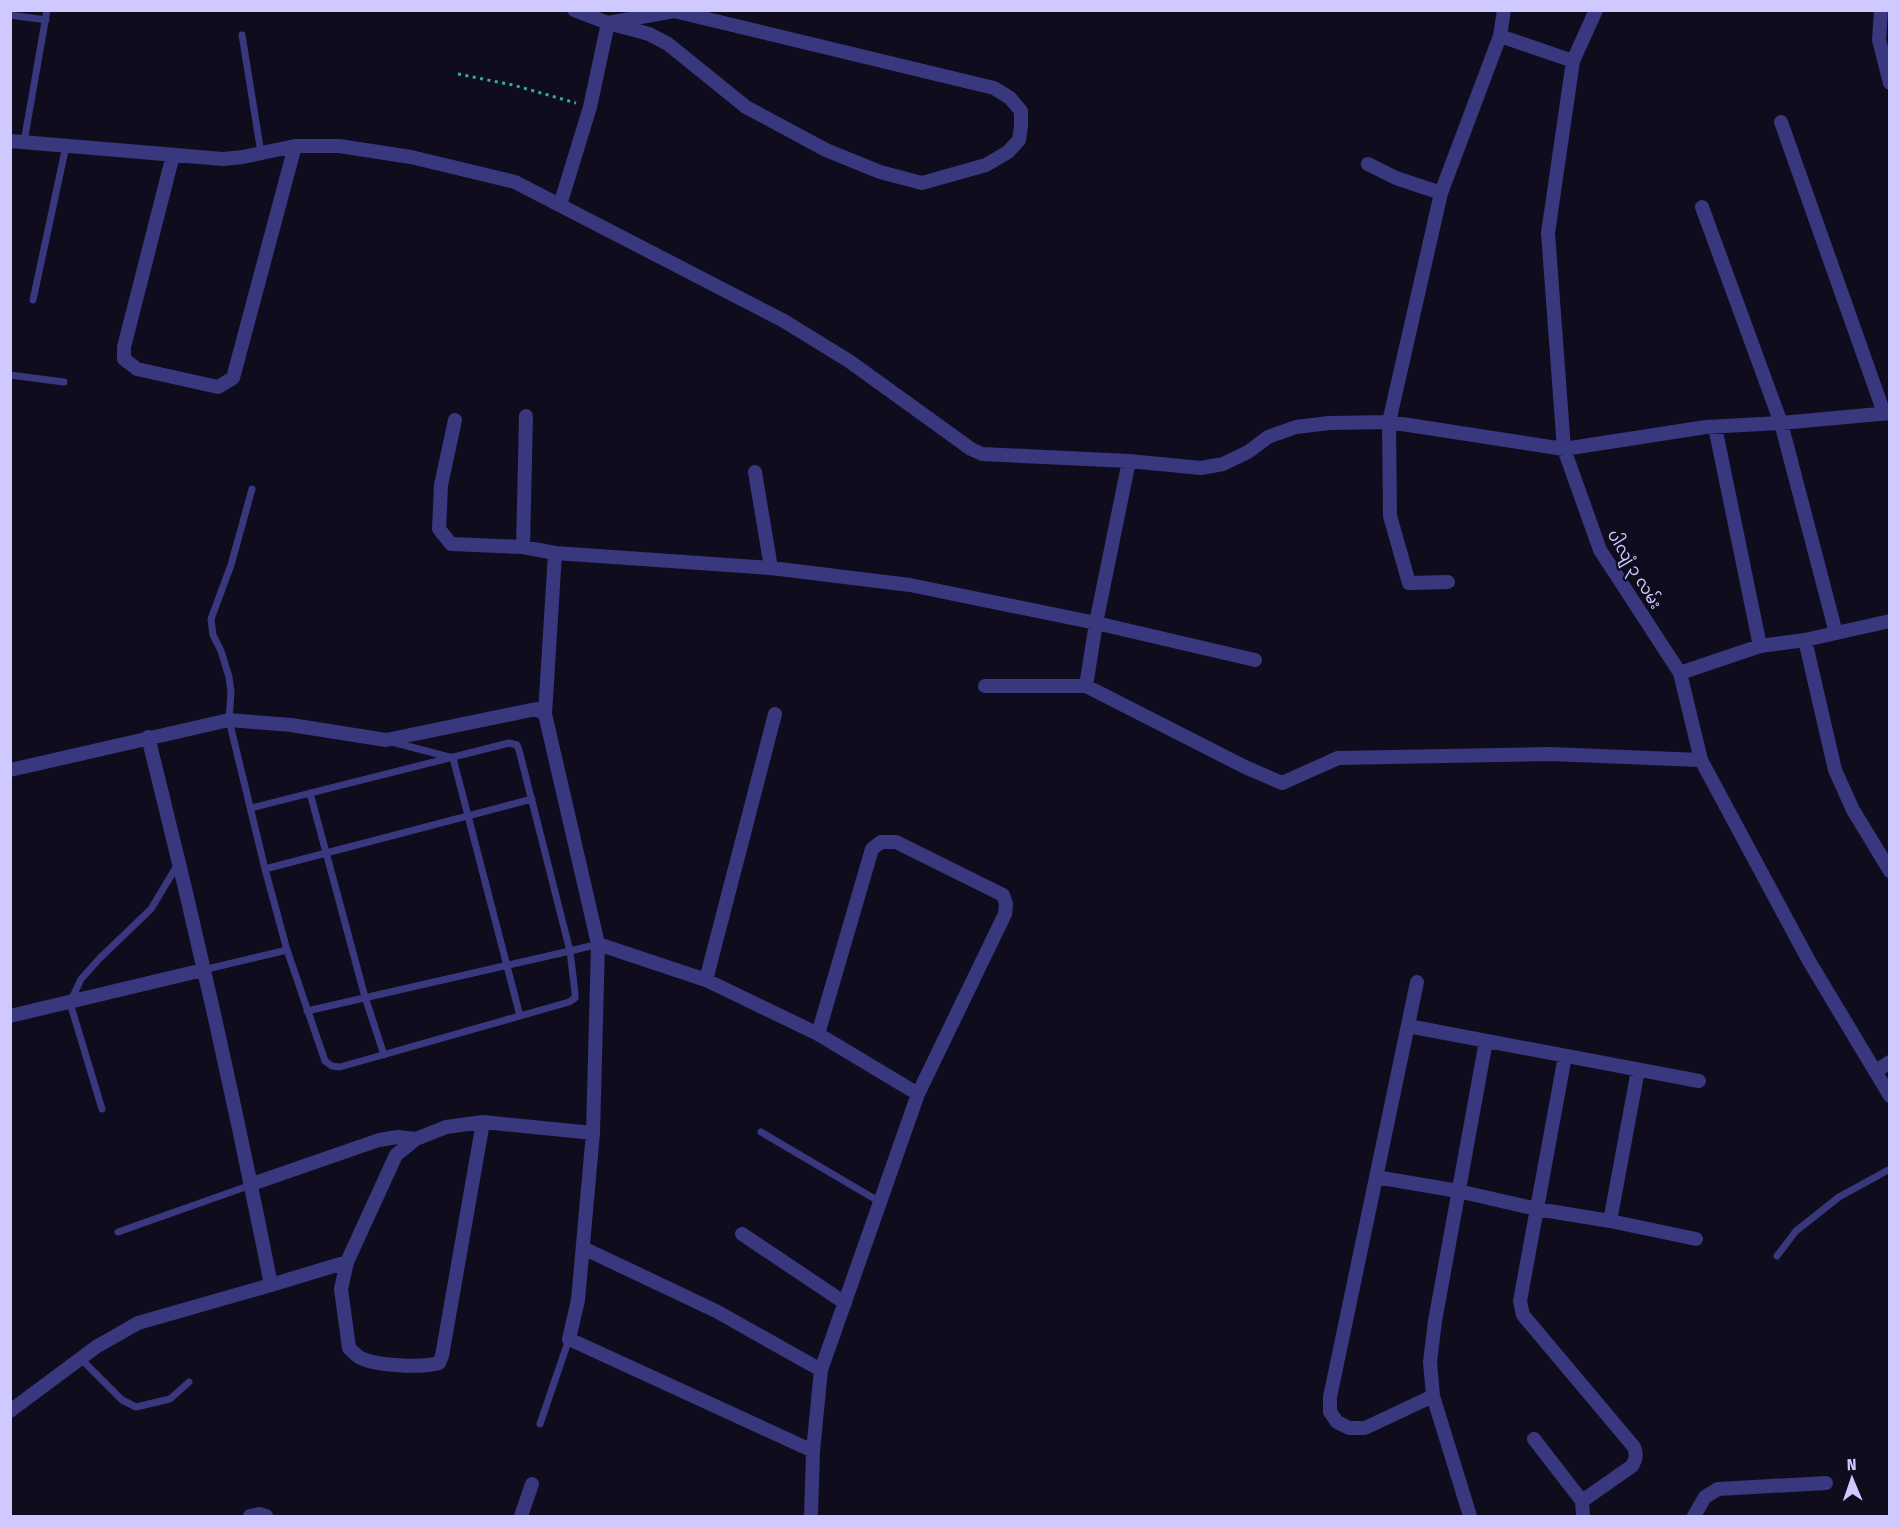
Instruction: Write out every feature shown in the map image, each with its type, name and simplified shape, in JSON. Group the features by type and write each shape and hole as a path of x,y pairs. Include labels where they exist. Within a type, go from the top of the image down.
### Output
{"street":[{"path":"574,10 608,23 649,34 668,44 746,107 826,150 880,172 922,183 986,165 1008,152 1019,140 1022,126 1021,111 1010,98 994,88 674,11 608,23"},
{"path":"1448,582 1409,583 1390,516 1389,422 1441,193 1500,36 1504,10"},
{"name":"ပါလျံ ၃ လမ်း","path":"1596,10 1573,61 1548,233 1564,449 1600,550 1680,673 1701,760 1809,961 1890,1095"},
{"path":"1881,10 1879,40 1890,83"},
{"path":"560,206 591,107 608,23"},
{"path":"1500,36 1573,61"},
{"path":"17,142 224,159 295,146 339,146 411,157 515,182 784,321 849,361 971,449 982,454 1129,461 1201,468 1223,464 1248,452 1268,437 1296,427 1329,423 1389,422 1564,449 1715,428 1887,413 1781,122"},
{"path":"173,155 124,347 124,359 136,369 218,387 233,378 295,146"},
{"path":"1368,164 1396,178 1441,193"},
{"path":"1702,207 1781,423 1836,633"},
{"path":"523,548 526,416"},
{"path":"455,420 441,485 439,529 451,544 771,568 910,585 1255,660"},
{"path":"1715,428 1760,646"},
{"path":"1086,686 1096,624 1129,461"},
{"path":"755,472 771,568"},
{"path":"555,553 545,714 598,944 593,1134 578,1300 569,1339 813,1451"},
{"path":"1680,673 1760,646 1805,640 1890,621"},
{"path":"1805,640 1835,770 1853,810 1890,871"},
{"path":"985,686 1086,686 1245,767 1282,783 1338,758 1550,754 1701,760"},
{"path":"10,770 228,720 291,725 386,740 536,709 545,714"},
{"path":"706,980 775,714"},
{"path":"148,738 179,862 252,1184 272,1285"},
{"path":"811,1516 813,1451 821,1370 918,1094 1005,914 1004,896 896,842 880,842 872,849 818,1034"},
{"path":"598,944 706,980 818,1034 918,1094"},
{"path":"10,1016 203,970"},
{"path":"1416,982 1330,1397 1330,1412 1337,1422 1349,1428 1365,1428 1433,1396"},
{"path":"1407,1026 1699,1082"},
{"path":"1470,1516 1433,1396 1430,1362 1435,1321 1486,1041"},
{"path":"1564,1056 1520,1301 1523,1316 1634,1447 1636,1454 1636,1460 1632,1466 1582,1501"},
{"path":"1876,1071 1890,1062"},
{"path":"1610,1221 1638,1070"},
{"path":"483,1122 439,1363 430,1366 377,1362 360,1358 349,1348 341,1289 347,1262 396,1155 416,1139 446,1127 483,1122 593,1134"},
{"path":"252,1184 378,1140 398,1137 416,1139"},
{"path":"1376,1177 1458,1191 1537,1209 1696,1239"},
{"path":"742,1234 845,1303"},
{"path":"583,1248 716,1311 821,1370"},
{"path":"10,1411 96,1347 138,1323 347,1262"},
{"path":"1534,1439 1582,1501 1583,1516"},
{"path":"1694,1516 1705,1497 1718,1489 1826,1483"},
{"path":"520,1516 532,1484"},
{"path":"250,1516 259,1514 266,1516"}],"lane":[{"path":"17,142 47,10"},
{"path":"10,15 46,20"},
{"path":"242,35 261,153"},
{"path":"33,300 66,146"},
{"path":"10,375 64,382"},
{"path":"251,808 453,759 509,743 517,745 570,951 576,993 573,1001 340,1067 332,1066 325,1061 287,950 265,869 228,720 231,692 220,651 213,635 212,619 231,565 252,489"},
{"path":"386,740 453,759"},
{"path":"453,759 520,1016"},
{"path":"310,793 365,997 384,1055"},
{"path":"265,869 532,799"},
{"path":"102,1109 69,1003 81,979 151,909 179,862"},
{"path":"307,1011 598,944"},
{"path":"203,970 287,950"},
{"path":"761,1132 880,1202"},
{"path":"1777,1256 1796,1232 1839,1197 1890,1169"},
{"path":"118,1232 252,1184"},
{"path":"540,1424 569,1339"},
{"path":"81,1359 122,1401 136,1407 170,1399 189,1382"}],"path":[{"path":"458,74 513,85 591,107"}]}
